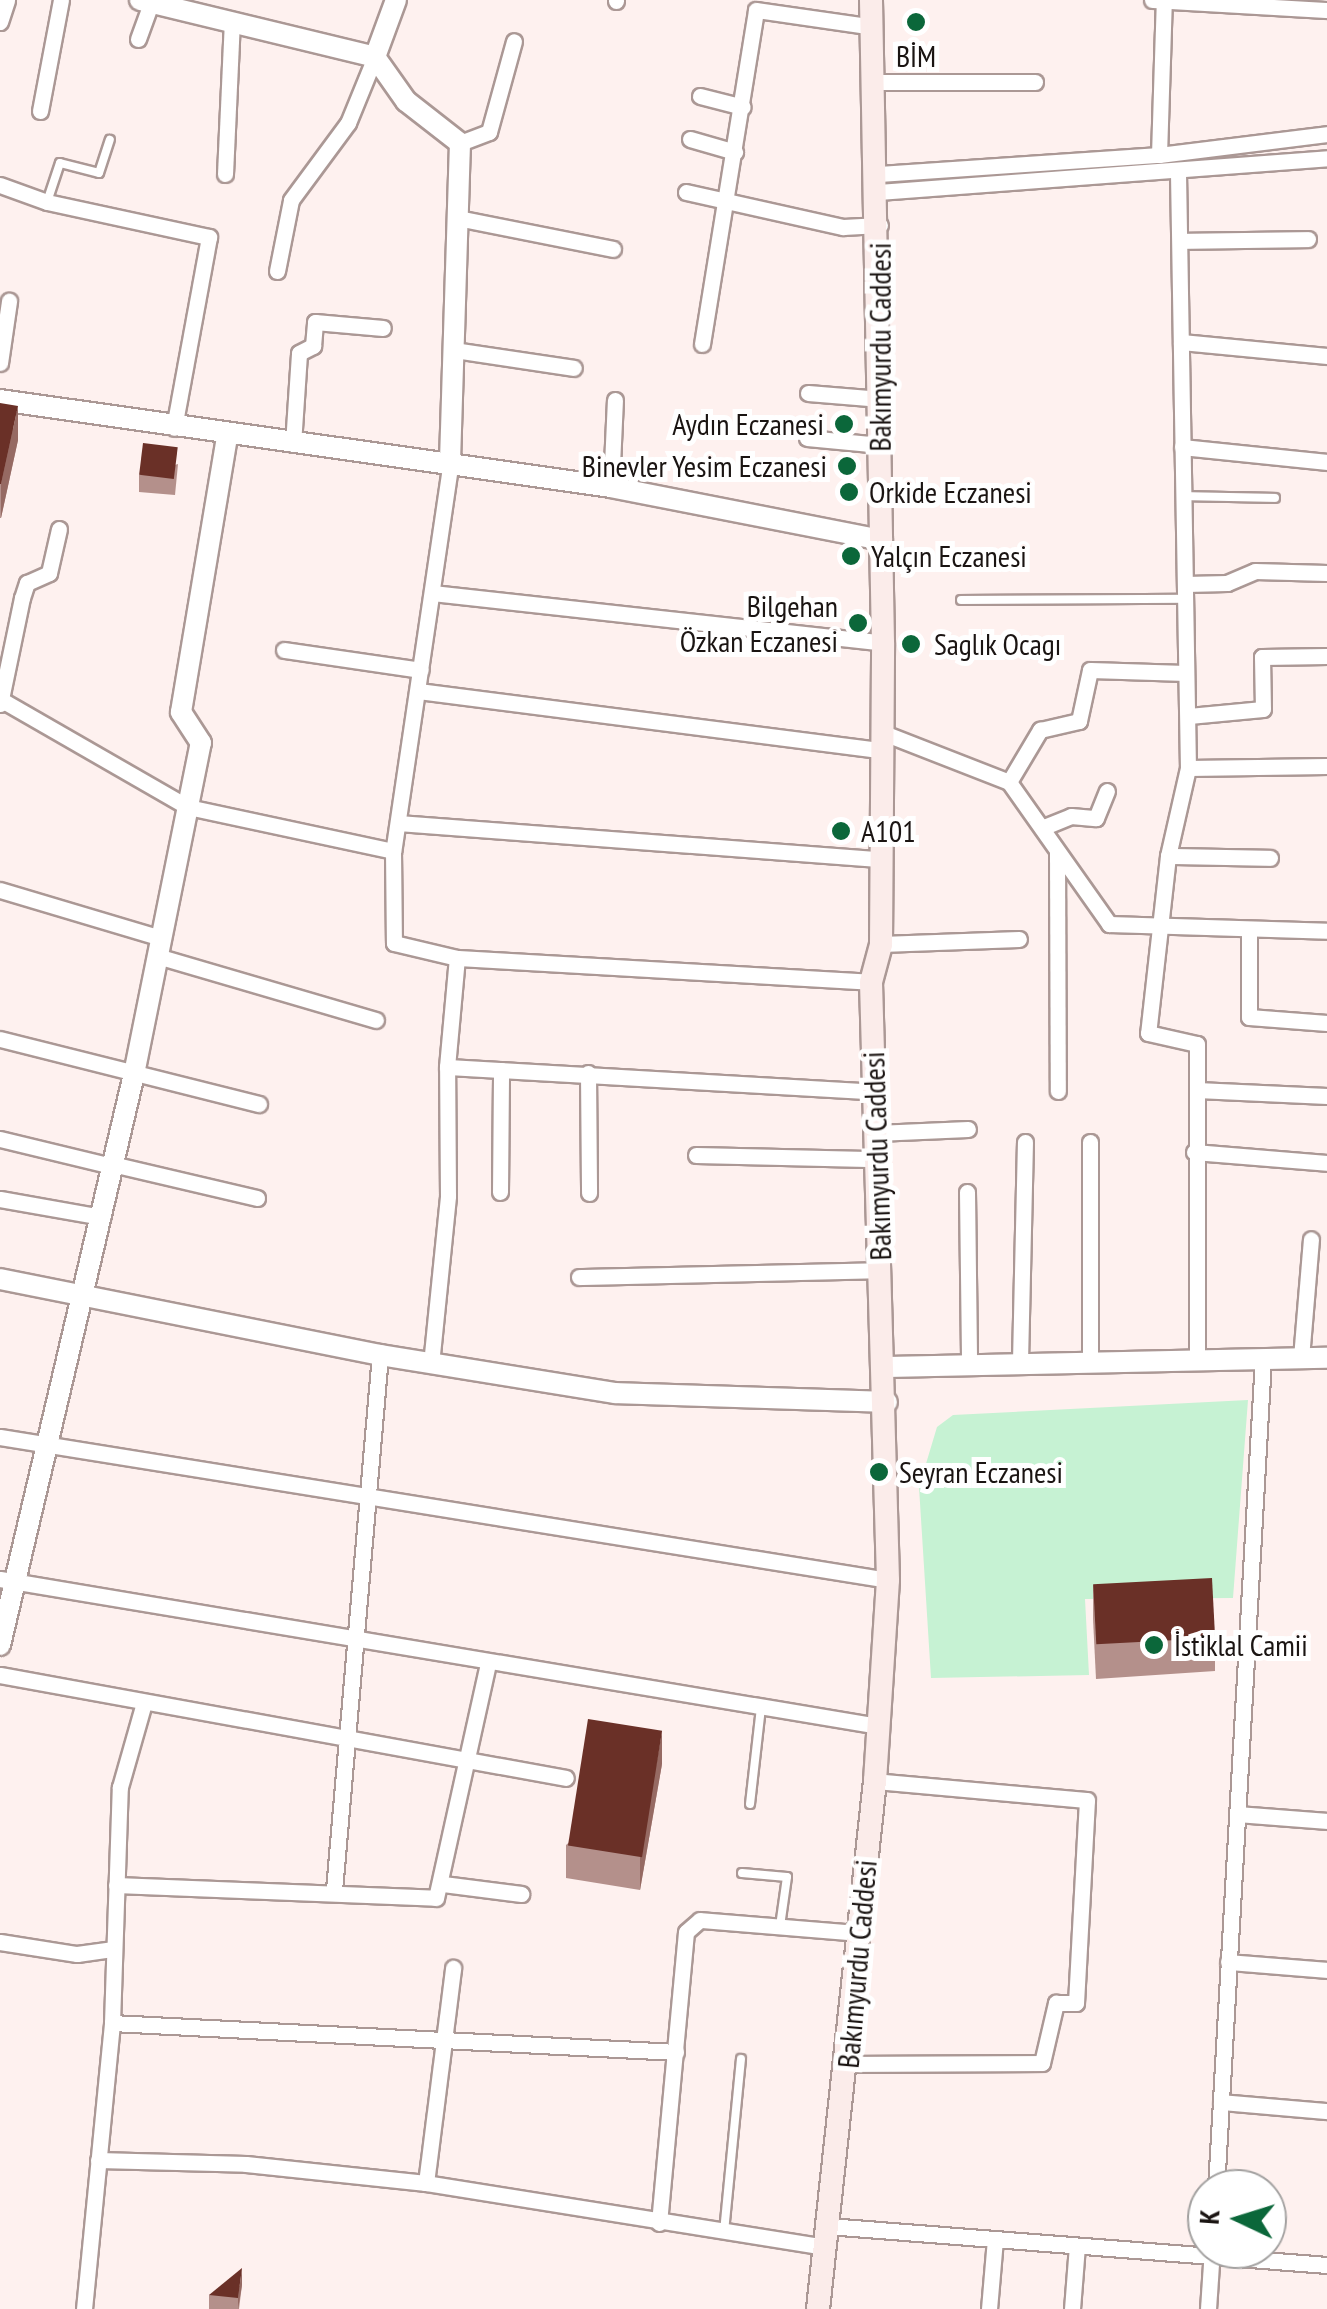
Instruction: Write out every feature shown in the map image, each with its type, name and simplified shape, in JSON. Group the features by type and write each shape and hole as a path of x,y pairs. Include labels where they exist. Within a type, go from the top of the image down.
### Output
{"main road":[{"name":"Bakımyurdu Caddesi","path":"818,2309 848,2064 875,1781 888,1580 887,1402 871,982 881,944 883,643 880,225 871,0"}],"street":[{"path":"0,22 7,0"},
{"path":"40,111 61,0"},
{"path":"277,271 291,200 348,123 396,0"},
{"path":"1152,0 1327,10"},
{"path":"1159,155 1164,0"},
{"path":"138,39 145,2 191,6 232,21 375,57 406,101 460,143"},
{"path":"702,344 730,203 756,10 874,26"},
{"path":"225,174 232,21"},
{"path":"460,143 489,132 514,41"},
{"path":"877,82 1035,82"},
{"path":"700,96 742,106"},
{"path":"879,183 1327,134"},
{"path":"690,139 735,152"},
{"path":"460,143 450,467 393,851 394,943 457,958 871,982"},
{"path":"879,183 1178,173 1327,158"},
{"path":"1178,173 1188,768 1168,856 1148,1033 1197,1044 1194,1152 1197,1359"},
{"path":"0,185 48,202 209,237 174,428"},
{"path":"686,192 843,227 880,225"},
{"path":"458,218 613,249"},
{"path":"1181,241 1308,239"},
{"path":"0,362 9,302"},
{"path":"293,444 299,353 313,346 315,322 382,328"},
{"path":"1181,342 1327,356"},
{"path":"454,350 574,368"},
{"path":"808,393 881,400"},
{"path":"0,400 227,436 611,487 882,540"},
{"path":"611,487 615,400"},
{"path":"0,1645 8,1580 84,1293 134,1074 201,744 182,712 227,436"},
{"path":"808,438 881,446"},
{"path":"1182,446 1327,462"},
{"path":"59,529 49,573 27,583 0,701 188,807 393,851"},
{"path":"1185,591 1255,572 1327,573"},
{"path":"433,594 883,643"},
{"path":"284,650 421,670"},
{"path":"1188,716 1262,710 1262,657 1327,656"},
{"path":"1008,782 1040,730 1078,721 1090,670 1186,673"},
{"path":"418,691 881,741 1008,782 1044,827 1057,852 1109,924 1327,931"},
{"path":"1188,768 1327,766"},
{"path":"1044,827 1071,816 1096,818 1106,791"},
{"path":"398,823 882,859"},
{"path":"1057,852 1058,1090"},
{"path":"1168,856 1270,858"},
{"path":"0,890 376,1020"},
{"path":"1249,930 1249,1017 1327,1023"},
{"path":"881,944 1019,938"},
{"path":"431,1364 448,1196 447,1067 457,958"},
{"path":"0,1039 259,1104"},
{"path":"447,1067 875,1092"},
{"path":"500,1192 501,1070"},
{"path":"588,1073 589,1194"},
{"path":"1197,1090 1327,1096"},
{"path":"876,1133 968,1130"},
{"path":"0,1140 257,1198"},
{"path":"1020,1361 1025,1142"},
{"path":"1090,1142 1090,1360"},
{"path":"1194,1152 1327,1163"},
{"path":"696,1155 878,1159"},
{"path":"967,1192 970,1363"},
{"path":"0,1199 102,1217"},
{"path":"1300,1358 1311,1239"},
{"path":"579,1277 880,1270"},
{"path":"0,1278 380,1356 615,1393 887,1402"},
{"path":"334,1890 380,1356"},
{"path":"1217,2169 1263,1358"},
{"path":"885,1367 1020,1361 1327,1358"},
{"path":"0,1436 888,1580"},
{"path":"8,1580 878,1726"},
{"path":"116,1885 334,1890 436,1898 443,1884 464,1759 488,1663"},
{"path":"0,1674 566,1778"},
{"path":"84,2309 112,2023 120,1787 144,1703"},
{"path":"848,2064 1042,2063 1056,2003 1076,2002 1087,1800 875,1781"},
{"path":"1238,1814 1327,1821"},
{"path":"443,1884 521,1894"},
{"path":"659,2223 686,1932 700,1920 858,1933"},
{"path":"0,1942 77,1954 114,1950"},
{"path":"1228,1962 1327,1970"},
{"path":"426,2183 448,2036 453,1968"},
{"path":"112,2023 448,2036 676,2052"},
{"path":"1221,2102 1327,2111"},
{"path":"98,2160 246,2164 426,2183 724,2232 995,2239 1187,2252"},
{"path":"989,2309 995,2239"},
{"path":"1072,2309 1077,2246"},
{"path":"1287,2261 1327,2265"},
{"path":"1208,2309 1211,2269"}],"lane":[{"path":"48,202 60,163 100,173 110,140"},
{"path":"1183,496 1275,498"},
{"path":"960,600 1185,591"},
{"path":"750,1804 760,1707"},
{"path":"742,1872 787,1877 780,1926"},
{"path":"724,2232 741,2059"}],"green space":[{"path":"1248,1400 1233,1598 1085,1599 1089,1675 931,1678 919,1487 937,1427 953,1415"}],"building":[{"path":"0,403 18,406 1,484 0,484"},
{"path":"143,443 178,447 174,479 139,475"},
{"path":"1212,1578 1215,1638 1096,1644 1093,1584"},
{"path":"588,1719 662,1731 642,1857 568,1845"},
{"path":"242,2268 238,2298 209,2295"}],"place":[{"name":"BİM","path":"916,22"},
{"name":"Aydın Eczanesi","path":"844,424"},
{"name":"Binevler Yesim Eczanesi","path":"847,466"},
{"name":"Orkide Eczanesi","path":"849,492"},
{"name":"Yalçın Eczanesi","path":"851,556"},
{"name":"Bilgehan Özkan Eczanesi","path":"858,623"},
{"name":"Saglık Ocagı","path":"911,644"},
{"name":"A101","path":"841,831"},
{"name":"Seyran Eczanesi","path":"879,1472"},
{"name":"İstiklal Camii","path":"1154,1645"}]}
